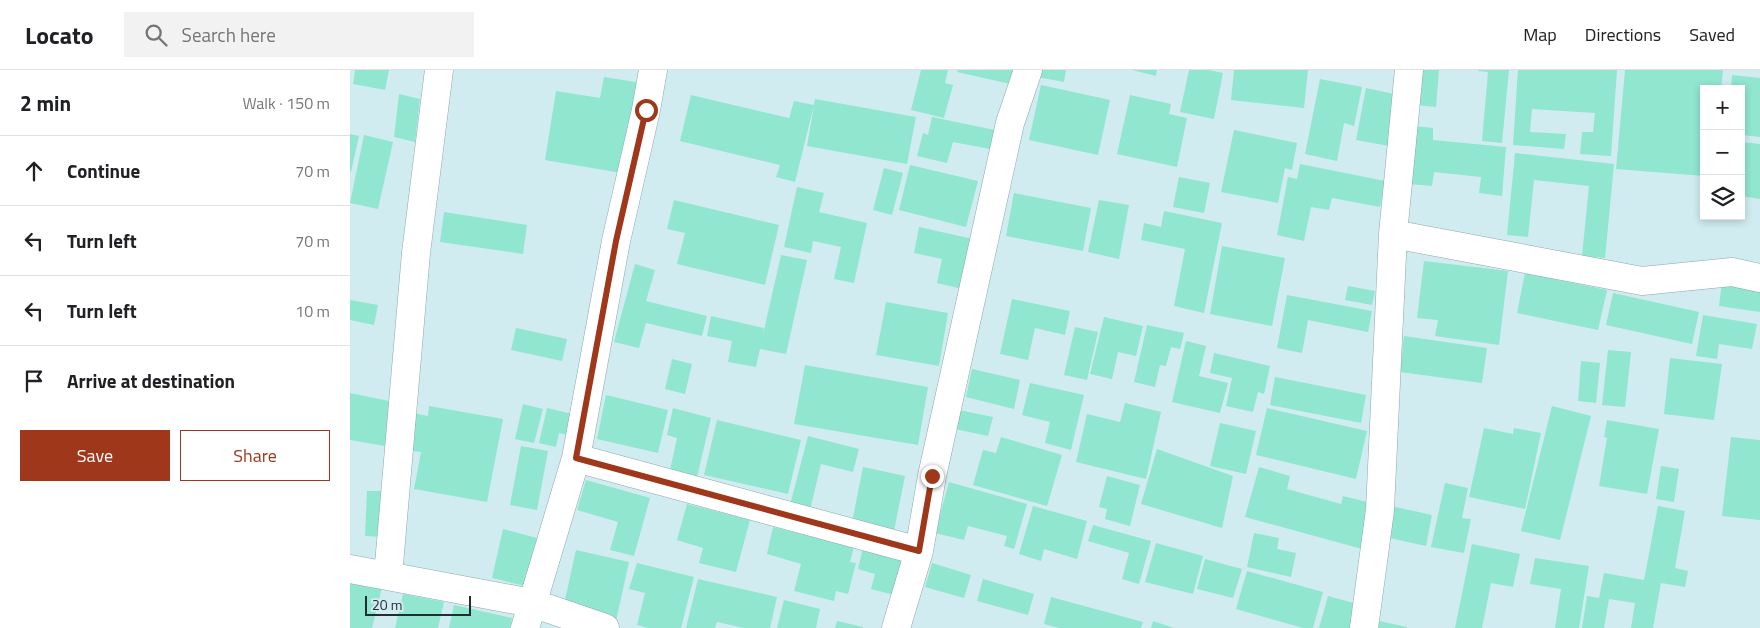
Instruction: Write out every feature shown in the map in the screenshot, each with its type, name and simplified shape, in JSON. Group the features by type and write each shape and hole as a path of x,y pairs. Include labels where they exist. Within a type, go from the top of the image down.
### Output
{"street":[{"path":"388,576 416,253 439,70"},
{"path":"529,615 576,458 616,241 646,110 653,70"},
{"path":"896,628 919,551 932,476 1010,123 1028,70"},
{"path":"1364,628 1380,510 1393,234 1409,70"},
{"path":"1393,234 1642,281 1732,272 1760,278"},
{"path":"576,458 919,551"},
{"path":"350,569 388,576 529,615 605,628"}],"building":[{"path":"355,70 389,70 385,90 353,84"},
{"path":"921,70 948,70 945,83 953,85 944,118 911,110"},
{"path":"958,70 1018,70 1015,85 957,72"},
{"path":"1039,70 1066,70 1064,82 1037,77"},
{"path":"1132,70 1157,70 1156,76"},
{"path":"1189,70 1208,70 1223,73 1214,119 1180,112"},
{"path":"1234,70 1308,70 1304,108 1231,100"},
{"path":"1418,70 1439,70 1436,107 1415,105"},
{"path":"1478,70 1509,70 1502,143 1482,141 1488,72"},
{"path":"1518,70 1617,70 1611,156 1580,154 1582,132 1593,132 1595,113 1532,109 1530,132 1566,134 1564,149 1513,145"},
{"path":"1625,70 1723,70 1721,85 1700,85 1700,176 1616,169"},
{"path":"1732,75 1760,78 1760,137 1745,135 1745,85 1731,85"},
{"path":"604,77 642,83 627,174 545,160 556,91 600,98"},
{"path":"1320,79 1362,87 1354,126 1344,123 1337,161 1305,154"},
{"path":"1041,85 1110,100 1098,155 1029,140"},
{"path":"1366,88 1399,95 1389,146 1356,140"},
{"path":"399,94 420,99 415,142 394,137"},
{"path":"691,95 789,118 794,101 814,105 795,182 776,177 780,165 680,141"},
{"path":"1130,95 1171,104 1169,114 1187,118 1177,167 1117,154"},
{"path":"815,99 916,117 907,164 807,146"},
{"path":"932,117 1000,131 995,150 953,142 947,163 917,156 923,133 928,135"},
{"path":"1414,126 1433,128 1433,140 1506,147 1502,196 1479,193 1481,177 1434,172 1432,186 1409,184"},
{"path":"1234,130 1297,143 1292,170 1285,168 1278,203 1221,192"},
{"path":"350,134 359,136 351,172 350,171"},
{"path":"364,135 393,142 378,209 350,203"},
{"path":"1745,142 1760,144 1760,199 1745,197"},
{"path":"1515,153 1614,164 1605,258 1582,256 1589,186 1534,180 1528,237 1507,235"},
{"path":"1300,164 1385,181 1380,207 1332,198 1329,210 1311,207 1304,241 1277,235 1288,177 1297,179"},
{"path":"910,165 978,181 966,227 899,210"},
{"path":"884,168 903,173 892,215 873,210"},
{"path":"1179,177 1210,183 1204,213 1173,207"},
{"path":"797,187 824,193 819,212 867,223 854,283 834,279 841,247 813,241 811,253 784,247"},
{"path":"1014,193 1091,208 1083,251 1006,236"},
{"path":"674,200 779,225 765,285 677,264 685,233 667,229"},
{"path":"1099,200 1129,205 1119,259 1088,252"},
{"path":"1164,211 1222,223 1204,313 1174,306 1185,249 1141,240 1144,223 1161,227"},
{"path":"444,212 527,225 523,254 440,242"},
{"path":"919,227 973,239 962,289 937,283 942,259 914,253"},
{"path":"1222,246 1285,258 1272,326 1210,314"},
{"path":"781,255 807,260 786,354 760,349 756,367 728,362 732,341 707,336 711,316 764,328 762,339"},
{"path":"1424,261 1508,271 1499,345 1435,336 1438,320 1417,318"},
{"path":"635,264 655,270 646,301 707,316 702,336 646,323 639,348 614,342"},
{"path":"1525,273 1607,290 1598,330 1517,313"},
{"path":"1722,281 1760,287 1760,312 1719,306"},
{"path":"1348,286 1375,291 1372,305 1345,300"},
{"path":"1613,293 1699,312 1692,344 1606,325"},
{"path":"1287,295 1372,311 1368,332 1308,320 1302,353 1277,348"},
{"path":"1012,299 1070,311 1065,335 1035,328 1028,360 1000,354"},
{"path":"350,300 378,305 374,325 350,320"},
{"path":"886,302 948,313 939,366 876,355"},
{"path":"1703,315 1757,324 1752,349 1719,344 1717,359 1696,356"},
{"path":"1104,317 1143,326 1136,356 1118,352 1112,379 1090,374"},
{"path":"1147,325 1184,333 1180,349 1171,347 1166,366 1160,365 1155,387 1134,382"},
{"path":"1075,327 1098,332 1087,380 1064,375"},
{"path":"516,328 567,339 562,361 511,350"},
{"path":"1404,336 1487,348 1482,383 1400,372"},
{"path":"1186,341 1206,346 1199,376 1228,383 1220,413 1172,402"},
{"path":"1608,350 1631,352 1625,407 1602,405"},
{"path":"1214,353 1270,366 1264,394 1258,392 1253,412 1226,406 1232,378 1210,373"},
{"path":"1670,358 1722,364 1714,420 1664,414"},
{"path":"672,359 692,364 685,394 665,389"},
{"path":"1581,361 1600,363 1596,403 1578,401"},
{"path":"805,365 928,387 918,445 794,424"},
{"path":"972,369 1020,380 1014,409 966,397"},
{"path":"1275,377 1366,395 1361,423 1270,405"},
{"path":"1030,383 1084,395 1071,450 1045,443 1050,422 1022,415"},
{"path":"350,393 394,402 385,446 350,440"},
{"path":"606,395 668,410 658,453 597,439"},
{"path":"1125,403 1161,412 1146,479 1076,462 1087,414 1120,422"},
{"path":"523,404 543,409 534,443 515,439"},
{"path":"429,406 503,419 487,502 414,489 421,452 406,450 413,413 428,416"},
{"path":"1552,406 1591,416 1560,540 1521,531"},
{"path":"547,408 577,415 572,436 559,433 556,447 539,443"},
{"path":"673,408 711,418 697,477 670,470 677,438 667,435"},
{"path":"1267,408 1367,431 1356,479 1256,455"},
{"path":"959,410 993,417 988,436 955,429"},
{"path":"717,420 801,440 788,494 704,475"},
{"path":"1607,420 1659,429 1647,494 1599,486 1607,438 1604,437"},
{"path":"1220,423 1256,431 1246,474 1210,466"},
{"path":"1484,428 1513,434 1514,428 1541,433 1525,509 1469,497"},
{"path":"808,436 859,449 853,472 821,464 810,510 790,505"},
{"path":"1001,437 1062,455 1047,506 973,485 983,450 996,453"},
{"path":"1731,437 1760,440 1760,520 1722,516"},
{"path":"521,446 548,451 537,510 510,505"},
{"path":"1157,449 1233,476 1222,528 1141,504"},
{"path":"1661,466 1679,469 1674,502 1656,499"},
{"path":"863,467 905,476 893,536 851,527"},
{"path":"1259,467 1290,476 1287,489 1341,504 1343,496 1375,504 1362,549 1245,517"},
{"path":"1107,476 1140,485 1130,526 1105,519 1107,509 1099,507"},
{"path":"586,480 650,498 634,556 610,550 618,522 577,510"},
{"path":"949,482 1027,504 1014,549 1004,546 1007,536 968,526 964,540 935,533"},
{"path":"1445,483 1468,488 1462,518 1471,519 1464,553 1431,547"},
{"path":"367,491 383,491 382,537 365,536"},
{"path":"687,504 750,520 736,572 699,563 703,548 677,540"},
{"path":"1033,506 1087,521 1077,559 1044,549 1041,561 1019,554"},
{"path":"1391,506 1432,515 1426,546 1385,537"},
{"path":"1658,506 1685,511 1675,568 1688,571 1685,587 1661,583 1653,628 1631,628 1635,603 1609,599 1604,628 1582,628 1587,596 1599,598 1604,573 1644,580"},
{"path":"1093,525 1151,541 1139,584 1122,579 1129,553 1088,541"},
{"path":"773,527 854,547 850,562 856,563 848,594 836,591 834,601 794,591 801,564 767,554"},
{"path":"503,529 537,538 525,586 492,578"},
{"path":"1254,533 1279,538 1277,549 1296,553 1291,577 1247,567"},
{"path":"1156,543 1203,556 1193,594 1145,582"},
{"path":"1472,544 1520,554 1513,587 1491,583 1482,628 1455,628"},
{"path":"863,548 908,560 898,596 871,589 875,574 858,569"},
{"path":"576,550 629,562 616,621 563,609"},
{"path":"1535,558 1589,566 1579,628 1555,628 1561,589 1530,584"},
{"path":"1205,559 1242,569 1233,598 1197,589"},
{"path":"637,563 694,577 681,628 648,628 637,625 645,593 629,589"},
{"path":"932,563 971,575 964,598 925,587"},
{"path":"1247,571 1323,592 1313,628 1303,628 1236,609"},
{"path":"698,579 777,597 770,628 744,628 717,622 715,628 686,628"},
{"path":"983,579 1034,594 1028,615 977,601"},
{"path":"350,580 382,587 372,628 350,628"},
{"path":"403,594 444,602 438,628 395,628"},
{"path":"1328,596 1361,605 1354,628 1319,628"},
{"path":"1051,597 1143,622 1141,628 1059,628 1044,624"},
{"path":"784,600 820,609 816,628 777,628"},
{"path":"454,605 512,618 510,628 449,628"},
{"path":"837,621 863,627 863,628 835,628"},
{"path":"1153,621 1174,628 1151,628"},
{"path":"1379,621 1407,627 1407,628 1378,628"}],"route":[{"path":"646,110 616,241 576,458 919,551 932,476"}]}
